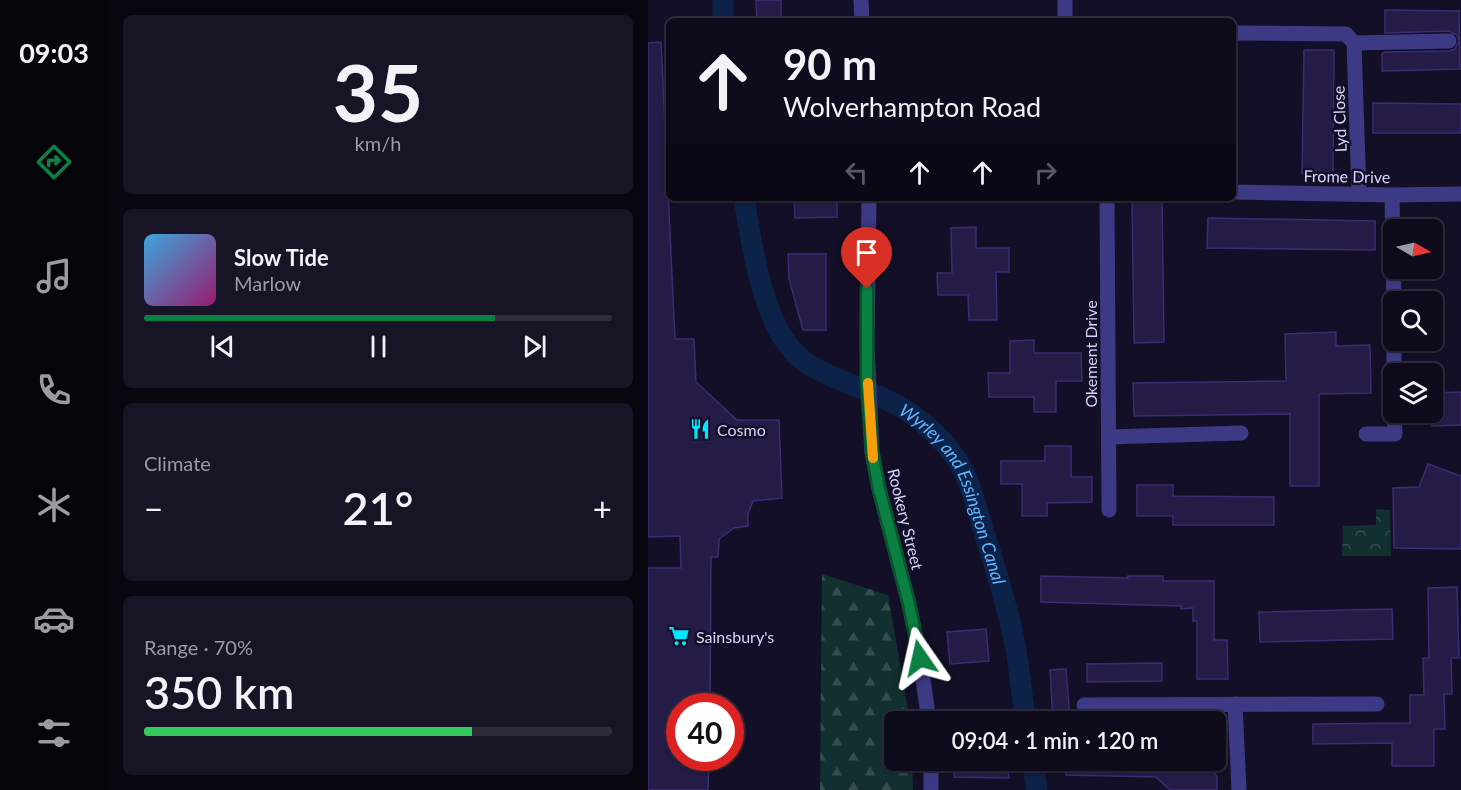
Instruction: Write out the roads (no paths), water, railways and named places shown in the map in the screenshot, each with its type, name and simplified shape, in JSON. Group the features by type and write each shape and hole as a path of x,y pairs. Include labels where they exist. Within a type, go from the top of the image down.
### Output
{"street":[{"path":"861,0 862,18"},
{"path":"1065,0 1065,18"},
{"path":"1236,33 1346,34 1354,43 1449,41"},
{"name":"Lyd Close","path":"1354,43 1359,194"},
{"name":"Frome Drive","path":"1236,192 1461,194"},
{"path":"1392,195 1394,291"},
{"name":"Rookery Street","path":"869,201 867,345 870,432 879,489 909,604 928,711"},
{"name":"Okement Drive","path":"1107,201 1109,510"},
{"path":"1366,434 1395,434 1394,423"},
{"path":"1109,437 1241,433"},
{"path":"1235,704 1239,790"},
{"path":"1084,705 1377,704"},
{"path":"931,771 931,790"}],"waterway":[{"name":"Wyrley and Essington Canal","path":"723,0 723,18"},
{"name":"Wyrley and Essington Canal","path":"744,201 762,288 780,333 793,351 818,370 881,397 909,412 940,439 963,469 995,565 1007,610 1016,650 1024,711"},
{"name":"Wyrley and Essington Canal","path":"1034,771 1037,790"}],"place":[{"name":"Cosmo","path":"700,429"},
{"name":"Sainsbury's","path":"679,636"}]}
